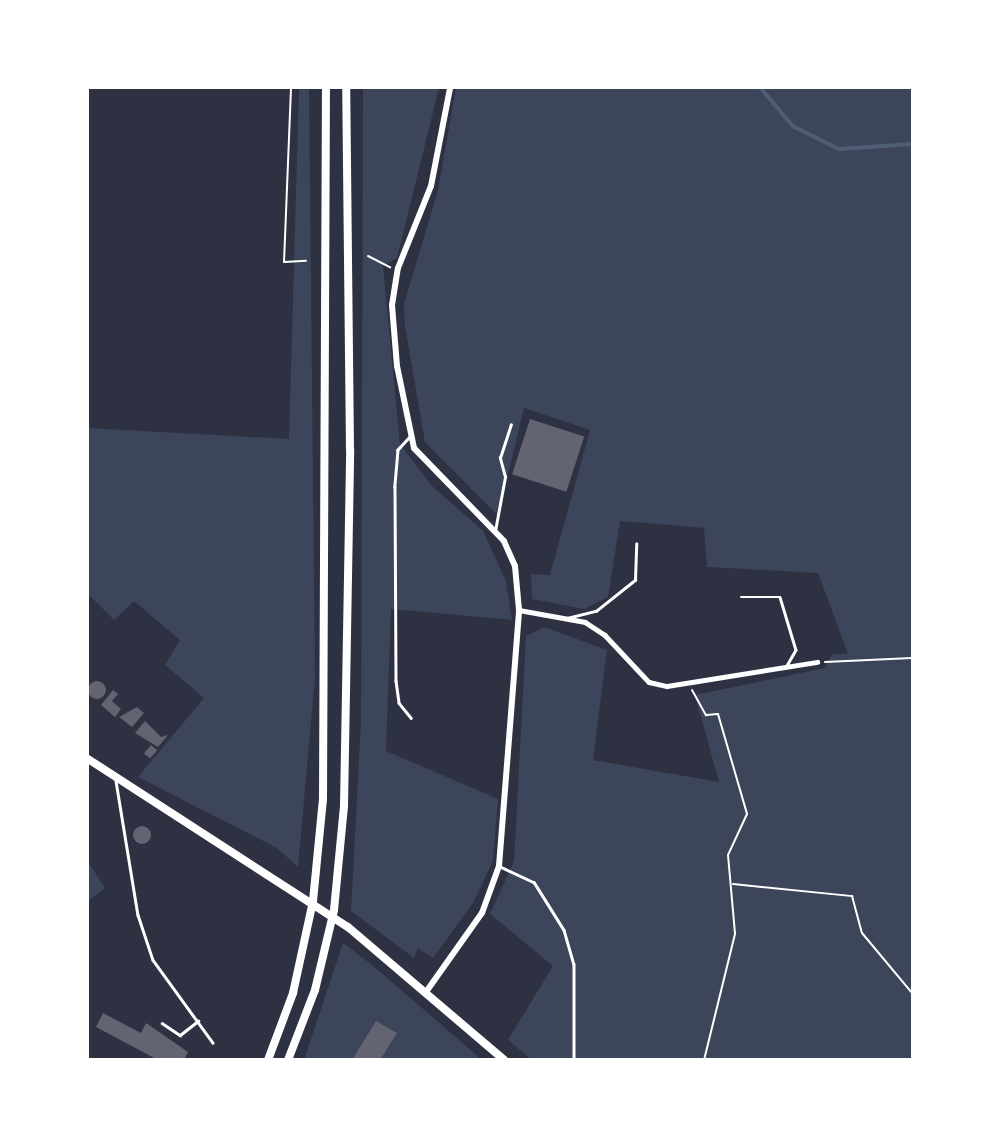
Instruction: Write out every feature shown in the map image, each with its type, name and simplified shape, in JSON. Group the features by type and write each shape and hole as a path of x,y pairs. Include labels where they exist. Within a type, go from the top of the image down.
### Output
{"main road":[{"path":"268,1059 293,993 313,901 323,799 326,88"},
{"path":"288,1059 315,990 334,910 344,806 350,450 346,88"},
{"path":"88,759 348,926 503,1059"}],"street":[{"path":"426,992 482,913 499,866 519,610 515,566 495,531 427,467 411,437 393,329 398,268 431,186 450,88"},
{"path":"519,610 567,618 606,635 649,682 689,682 817,662"}],"lane":[{"path":"495,531 505,477 500,458 511,425"},
{"path":"411,437 398,450 395,487 396,681 399,703 411,718"},
{"path":"567,618 596,611 635,580 636,544"},
{"path":"741,597 780,597 796,650 786,667"},
{"path":"115,778 138,915 153,960 213,1043"},
{"path":"499,866 534,882 567,940 574,964 573,1059"},
{"path":"162,1023 180,1035 198,1021"}],"path":[{"path":"291,88 284,262 306,261"},
{"path":"368,256 398,268"},
{"path":"817,662 912,658"},
{"path":"689,682 706,715 718,714 747,814 729,855 735,934 704,1059"},
{"path":"733,884 852,896 862,933 912,993"}],"shaded area":[{"path":"299,88 309,88 315,678 298,867 277,848 138,777 204,698 165,665 180,640 134,601 114,620 88,594 88,428 289,439"},
{"path":"363,88 439,88 397,258 383,266 400,444 432,486 483,531 506,581 512,620 391,609 386,751 498,799 493,861 473,903 433,958 418,948 414,958 351,911 361,721"},
{"path":"456,88 912,88 912,1059 532,1060 508,1040 553,966 490,914 514,861 526,636 544,627 607,650 593,760 719,782 695,695 825,668 832,654 848,654 818,573 707,567 704,528 620,521 608,597 584,609 532,599 531,574 550,575 590,430 524,408 498,516 425,442 405,327 404,304 438,190"},
{"path":"88,862 105,888 88,901"},
{"path":"343,943 371,964 481,1059 304,1060"}],"building":[{"path":"530,419 584,437 566,492 512,474"},
{"path":"93,681 101,681 106,690 104,697 93,699 88,694 88,686"},
{"path":"113,690 118,694 112,701 121,709 115,717 101,705"},
{"path":"137,707 144,713 132,727 119,717"},
{"path":"145,721 161,737 168,735 158,747 135,733"},
{"path":"151,745 157,750 150,759 144,753"},
{"path":"138,826 146,826 151,835 149,842 138,844 133,839 133,831"},
{"path":"103,1013 141,1033 146,1023 188,1052 184,1060 158,1060 96,1027"},
{"path":"376,1021 397,1033 380,1060 352,1060"}],"waterway":[{"path":"761,88 793,126 839,149 912,144"}]}
